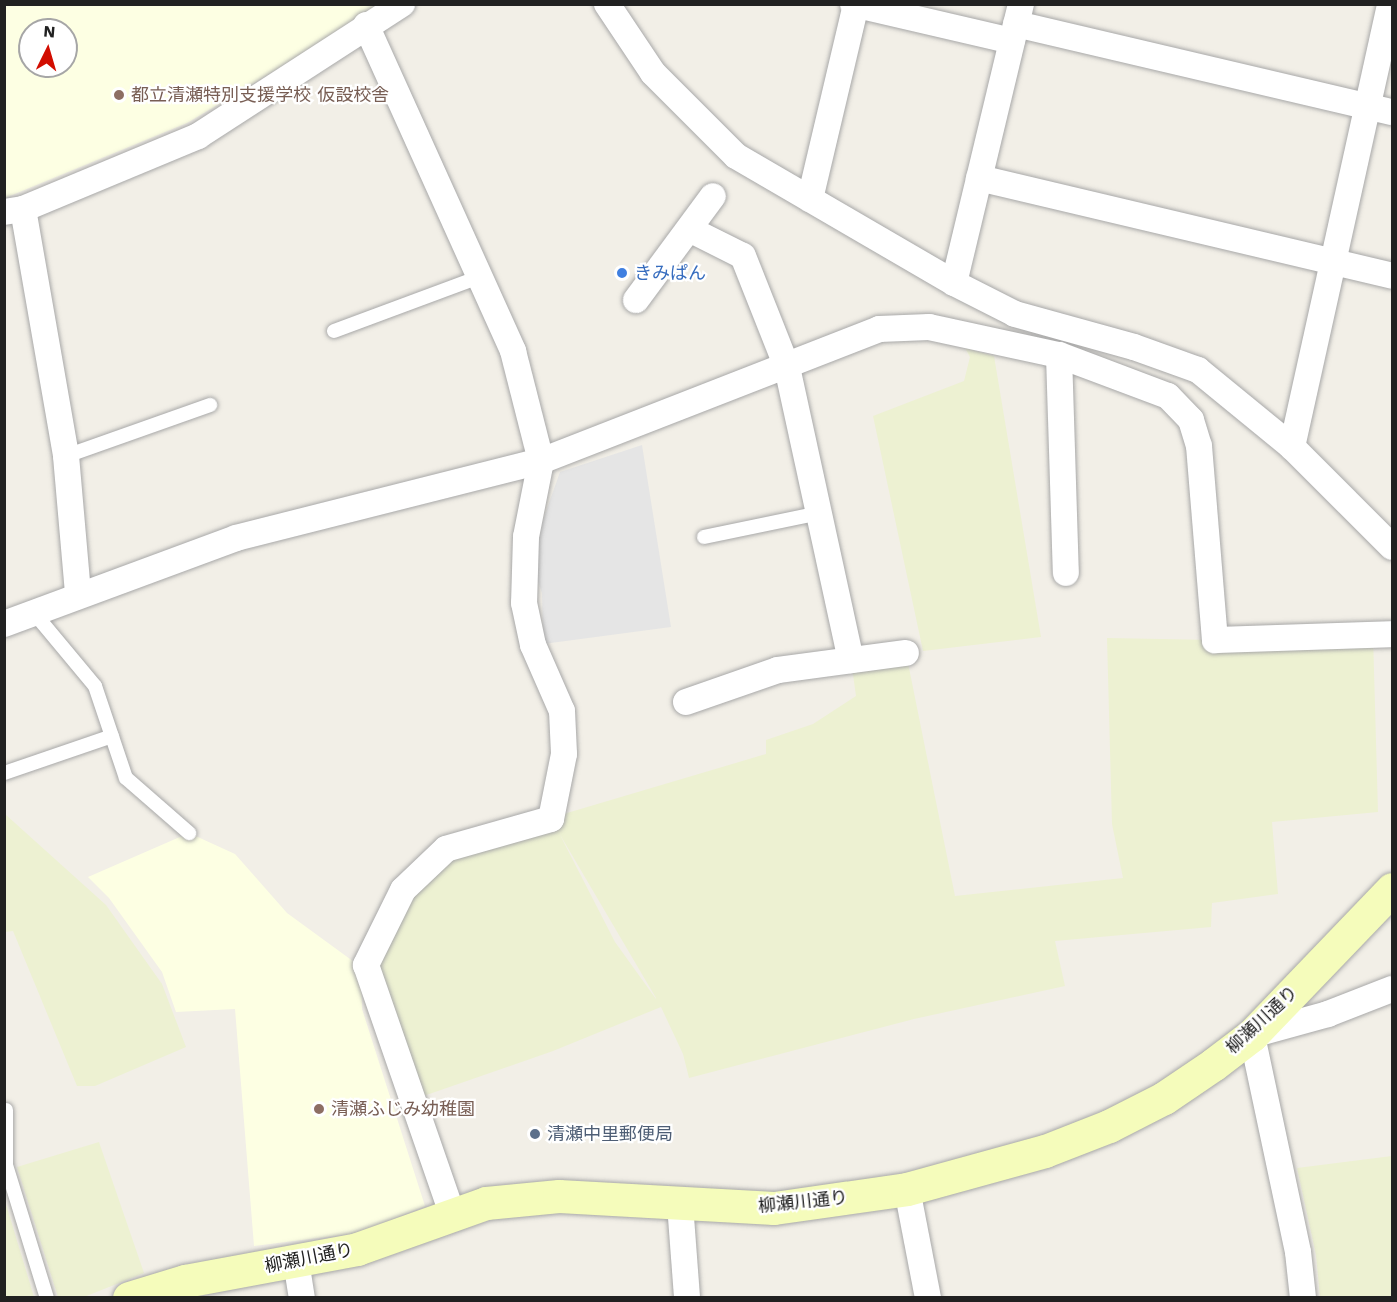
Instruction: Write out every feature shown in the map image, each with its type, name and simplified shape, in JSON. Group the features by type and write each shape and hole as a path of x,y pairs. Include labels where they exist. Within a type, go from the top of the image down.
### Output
{"street":[{"path":"78,594 66,456 14,211 198,136 402,4"},
{"path":"606,4 653,73 736,156 954,283 1015,314 1134,347 1198,370 1292,447 1392,547"},
{"path":"1292,447 1390,4"},
{"path":"810,199 854,5 1016,23 1392,112"},
{"path":"954,283 1016,23"},
{"path":"366,26 513,351 541,461 526,537 524,603 532,645 562,711 564,754 551,819 446,849 403,890 366,965 452,1213"},
{"path":"979,178 1392,276"},
{"path":"636,300 713,196"},
{"path":"689,229 743,256 787,367 850,660"},
{"path":"4,624 35,614 78,594 236,538 541,461 787,367 879,329 929,327 1059,356 1168,396 1191,420 1199,446 1215,640 1392,634"},
{"path":"1059,356 1066,573"},
{"path":"686,702 778,670 906,653"},
{"name":"柳瀬川通り","path":"129,1298 185,1281 357,1249 452,1213 486,1203 559,1196 774,1208 907,1189 1045,1151 1109,1126 1164,1098 1252,1035 1392,889"},
{"path":"1303,1298 1298,1252 1252,1035 1328,1014 1392,989"},
{"path":"907,1189 928,1298"},
{"path":"680,1204 687,1298"},
{"path":"296,1261 302,1298"}],"lane":[{"path":"334,331 479,277"},
{"path":"66,456 210,405"},
{"path":"704,537 820,513"},
{"path":"35,614 94,686 126,778 189,833"},
{"path":"4,773 112,736"},
{"path":"6,1110 6,1166 46,1298"}],"shaded area":[{"name":"都立清瀬特別支援学校 仮設校舎","path":"5,5 385,5 187,123 5,198"},
{"path":"965,348 994,356 1041,637 923,651 873,416 964,381 970,357"},
{"path":"642,445 671,627 543,644 542,593 533,568 543,520 560,472"},
{"path":"1373,635 1378,812 1272,822 1278,894 1212,903 1211,927 1055,941 1065,986 914,1019 689,1078 683,1054 661,1007 553,1051 412,1100 366,965 446,849 766,754 766,740 813,724 856,696 851,660 906,653 955,896 1123,878 1112,824 1107,638 1215,640","holes":["559,833 656,998 615,942"]},
{"path":"5,814 106,905 162,984 186,1047 95,1086 77,1086 13,931 5,932"},
{"name":"清瀬ふじみ幼稚園","path":"189,833 235,854 287,913 361,967 362,1009 425,1206 358,1233 254,1246 235,1009 176,1012 162,972 109,898 88,877"},
{"path":"99,1142 144,1273 84,1297 58,1297 17,1167"},
{"path":"1392,1156 1392,1297 1320,1297 1316,1255 1297,1168"},
{"path":"5,1201 34,1297 5,1297"}],"place":[{"name":"都立清瀬特別支援学校 仮設校舎","path":"119,95"},
{"name":"きみぱん","path":"622,273"},
{"name":"清瀬ふじみ幼稚園","path":"319,1109"},
{"name":"清瀬中里郵便局","path":"535,1134"}]}
